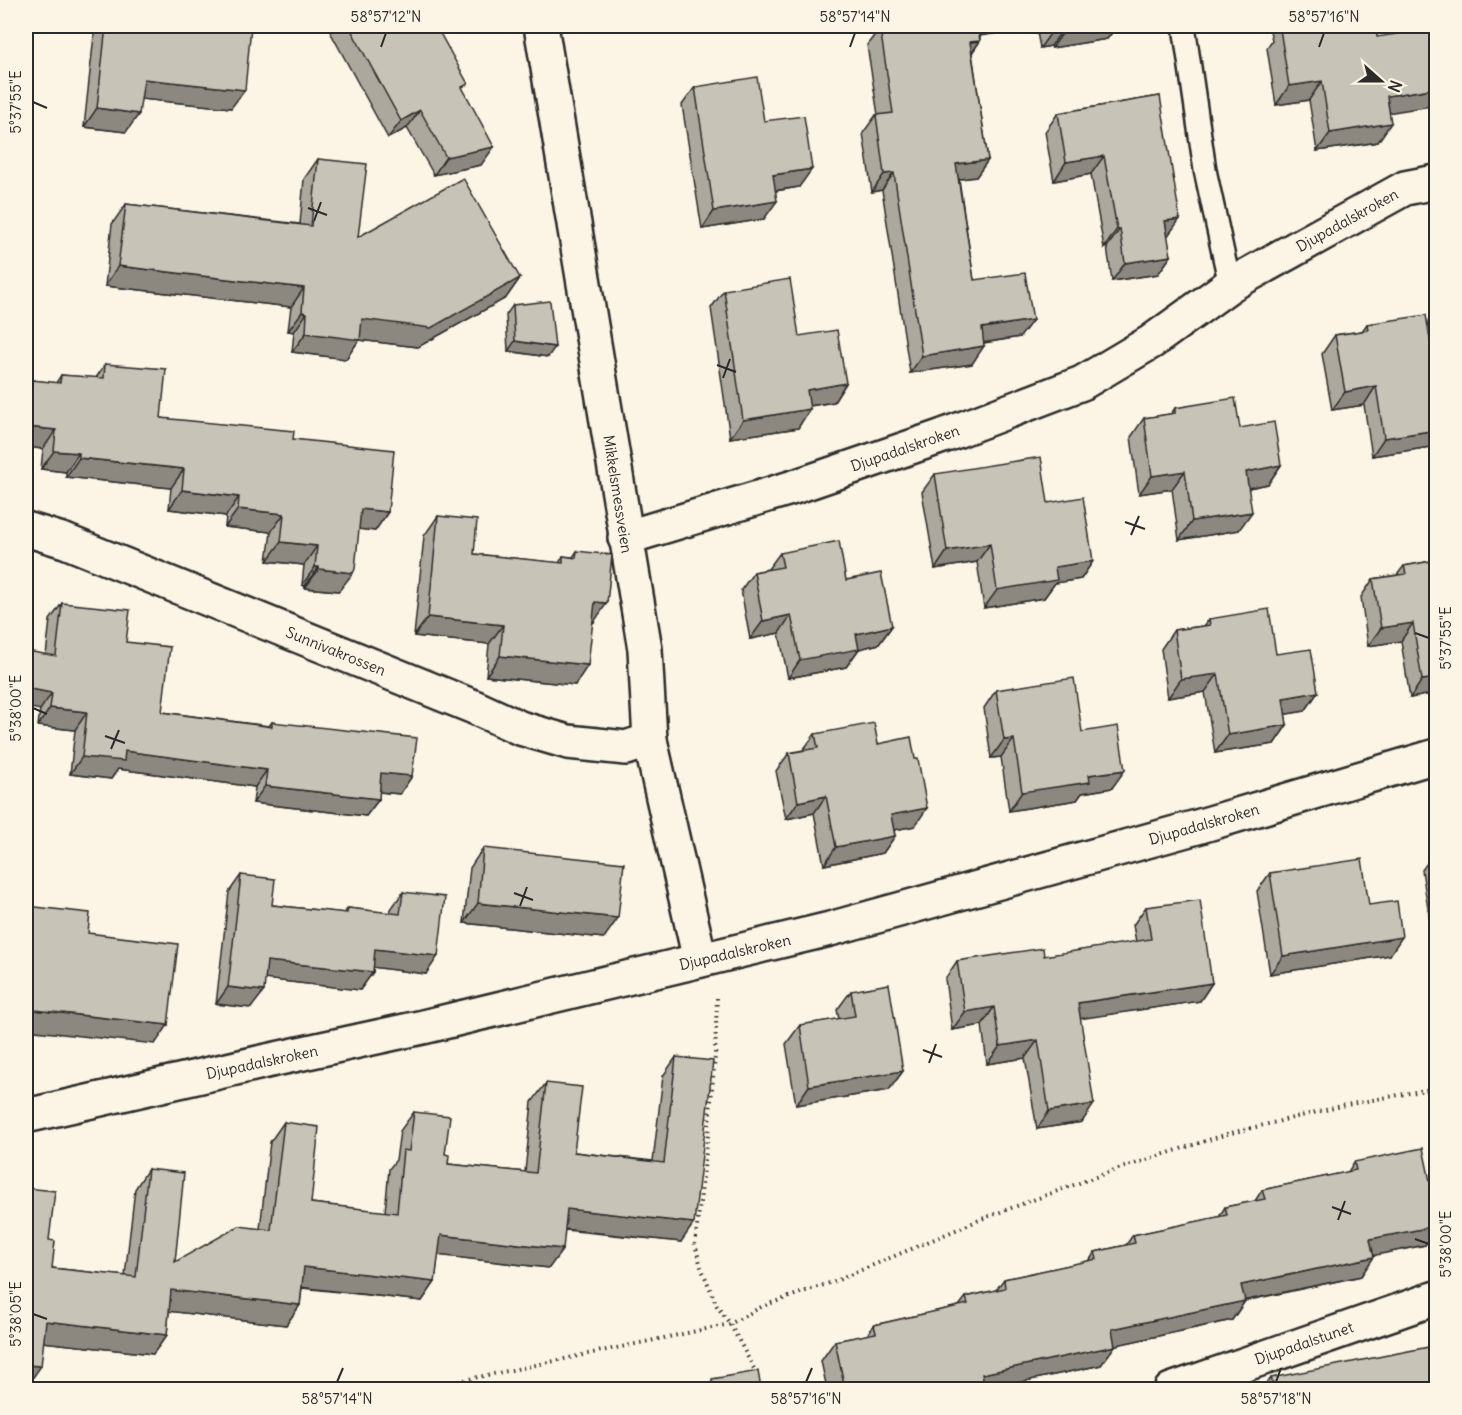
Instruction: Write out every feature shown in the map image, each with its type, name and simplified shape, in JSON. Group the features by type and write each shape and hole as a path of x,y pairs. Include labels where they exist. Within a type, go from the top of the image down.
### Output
{"street":[{"name":"Mikkelsmessveien","path":"541,26 645,649 650,741 700,960"},
{"name":"Djupadalskroken","path":"625,538 794,487 943,436 1082,383 1151,342 1230,285 1405,188 1437,182"},
{"name":"Sunnivakrossen","path":"26,529 65,541 474,707 520,728 568,742 626,748 650,741"},
{"name":"Djupadalskroken","path":"26,1116 260,1062 423,1028 830,929 1197,827 1437,756"},
{"name":"Djupadalstunet","path":"1171,1389 1437,1298"}],"lane":[{"path":"1184,26 1205,170 1230,285"}],"path":[{"path":"700,960 717,987 715,1056 695,1244 701,1267 717,1306 730,1324 757,1373 759,1381"},
{"path":"417,1389 730,1324 763,1306 838,1280 984,1218 1131,1165 1227,1134 1346,1105 1437,1088"}],"building":[{"path":"106,26 251,26 245,90 144,79 139,114 97,108"},
{"path":"349,26 436,26 468,84 462,87 494,147 446,157 420,110 401,121"},
{"path":"978,26 980,41 970,42 988,160 956,164 974,280 1025,273 1033,320 982,328 984,346 922,356 894,173 884,174 876,115 893,113 880,28"},
{"path":"1051,26 1096,26 1052,31"},
{"path":"1286,26 1375,26 1377,37 1437,28 1437,88 1387,96 1391,123 1330,133 1322,81 1289,86 1280,29"},
{"path":"757,77 764,121 804,116 812,169 773,175 777,201 714,211 695,87"},
{"path":"1160,96 1180,219 1165,221 1171,256 1125,263 1104,156 1066,162 1058,113"},
{"path":"318,159 367,164 358,237 463,178 520,278 431,328 362,319 360,340 306,333 307,313 302,312 304,288 118,266 126,204 311,226"},
{"path":"790,279 799,336 837,330 846,383 807,390 810,409 743,420 724,290"},
{"path":"550,301 555,347 515,341 513,305"},
{"path":"1426,315 1431,345 1437,344 1437,430 1384,438 1376,386 1345,392 1335,335 1368,330 1367,324"},
{"path":"105,364 166,369 161,418 294,431 293,439 394,450 388,512 361,509 353,573 315,567 317,546 281,542 284,514 238,509 239,497 182,490 184,469 79,458 79,453 54,451 56,430 28,427 32,380 60,383 61,375 104,378"},
{"path":"1235,398 1240,428 1274,422 1281,465 1246,472 1252,512 1192,521 1185,471 1152,476 1144,418 1175,413 1175,408"},
{"path":"1041,457 1048,503 1083,497 1093,561 1055,567 1057,580 997,590 990,544 947,551 935,474"},
{"path":"438,516 477,520 474,554 563,563 563,556 576,558 577,551 612,555 607,603 595,602 588,665 500,656 503,625 428,617"},
{"path":"839,541 846,580 881,573 892,626 856,634 859,649 800,660 791,615 763,621 754,572 783,567 780,553"},
{"path":"1437,560 1437,678 1422,680 1413,623 1381,628 1373,579 1406,574 1404,566"},
{"path":"62,603 130,610 126,642 170,647 162,712 272,727 272,722 417,738 412,776 381,773 379,799 265,786 267,770 125,751 124,761 82,757 87,712 50,708 52,693 26,688 26,651 56,656"},
{"path":"1269,609 1276,654 1311,649 1318,692 1283,698 1287,725 1228,735 1218,674 1181,679 1174,630 1210,625 1209,619"},
{"path":"1074,678 1082,732 1118,726 1125,770 1089,775 1090,782 1022,792 1014,739 1004,740 996,690"},
{"path":"874,723 878,744 911,737 915,759 918,759 927,808 891,815 895,836 836,847 826,796 798,802 789,753 818,748 815,734"},
{"path":"483,848 624,863 618,918 478,903"},
{"path":"1362,859 1369,905 1397,901 1402,937 1283,956 1270,873"},
{"path":"241,875 275,879 272,905 347,913 348,908 400,914 403,892 445,897 438,956 375,949 373,972 267,961 264,991 228,987"},
{"path":"1200,900 1212,983 1078,1003 1094,1104 1049,1111 1038,1040 1000,1046 994,1007 965,1012 957,961 1043,948 1044,956 1151,939 1146,907"},
{"path":"26,906 90,913 88,933 178,944 168,1025 26,1009"},
{"path":"889,984 903,1071 809,1086 800,1025 855,1016 851,991"},
{"path":"676,1057 713,1061 694,1223 567,1209 563,1249 441,1235 435,1282 304,1267 300,1305 171,1290 167,1335 46,1321 41,1366 26,1365 26,1188 55,1191 49,1240 55,1241 52,1268 136,1277 148,1169 184,1173 175,1262 239,1226 271,1230 284,1122 319,1127 311,1203 397,1213 403,1150 409,1151 414,1112 450,1116 445,1154 449,1155 448,1164 536,1173 546,1083 582,1087 574,1152 664,1163"},
{"path":"1423,1148 1437,1214 1437,1226 1370,1239 1374,1257 1241,1285 1245,1301 1112,1329 1115,1346 982,1374 985,1389 845,1389 835,1341 876,1333 874,1325 968,1304 966,1297 1005,1288 1004,1279 1097,1259 1095,1252 1135,1243 1133,1235 1227,1215 1225,1207 1265,1199 1262,1190 1356,1170 1354,1162"},
{"path":"1434,1346 1437,1355 1437,1389 1263,1389 1274,1387 1271,1378"},
{"path":"758,1371 761,1389 676,1389 712,1383 712,1379"}]}
